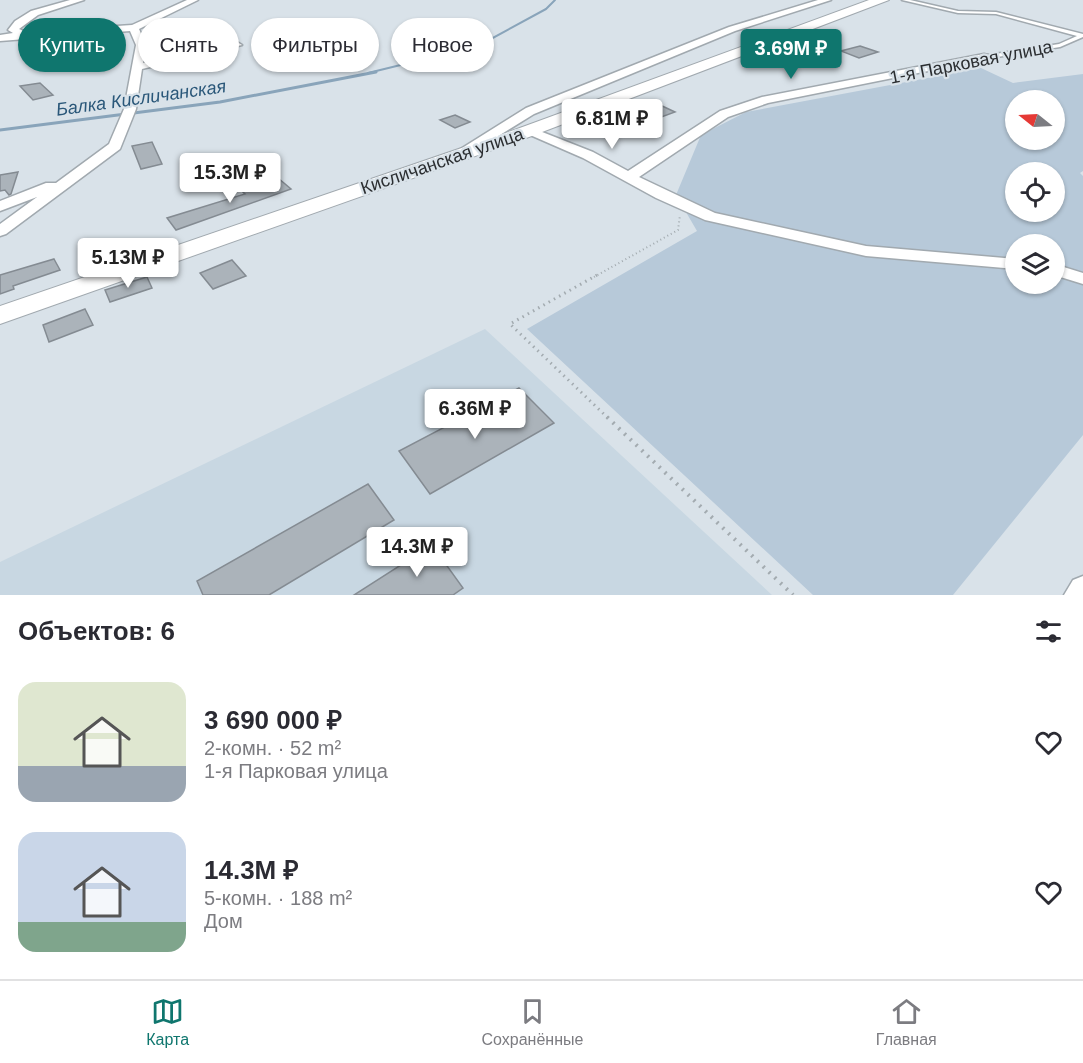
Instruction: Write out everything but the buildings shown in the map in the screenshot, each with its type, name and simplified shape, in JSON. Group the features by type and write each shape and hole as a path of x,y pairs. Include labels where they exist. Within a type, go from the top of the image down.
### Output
{"street":[{"path":"26,18 80,0"},
{"path":"126,29 134,28 194,0"},
{"name":"Кисличанская улица","path":"0,315 527,131 830,8 882,0"},
{"path":"803,7 830,8"},
{"path":"457,156 530,111 732,29 803,7 830,8"},
{"path":"134,28 138,38"},
{"path":"0,38 18,36"},
{"name":"1-я Парковая улица","path":"629,177 724,114 766,100 984,57"},
{"path":"0,231 115,146 130,109 138,67"},
{"path":"527,131 588,155 710,217 866,251 1005,263"},
{"path":"0,206 43,190 84,170"},
{"path":"1065,273 1083,279"},
{"path":"1078,595 1083,589"}],"lane":[{"name":"1-я Парковая улица","path":"904,0 958,12 996,13 1083,36"},
{"name":"1-я Парковая улица","path":"984,57 1060,45 1083,36"}],"path":[{"path":"682,204 678,230 510,324 793,595"}],"shaded area":[{"path":"981,68 1013,83 1083,74 1083,171 1080,173 1083,176 1083,435 953,595 813,595 527,329 697,231 676,195 701,135 746,112"},
{"path":"485,329 772,595 0,595 0,562"}],"waterway":[{"name":"Балка Кисличанская","path":"368,73 478,46 546,9 555,0"},
{"name":"Балка Кисличанская","path":"0,130 220,102 376,72"}]}
